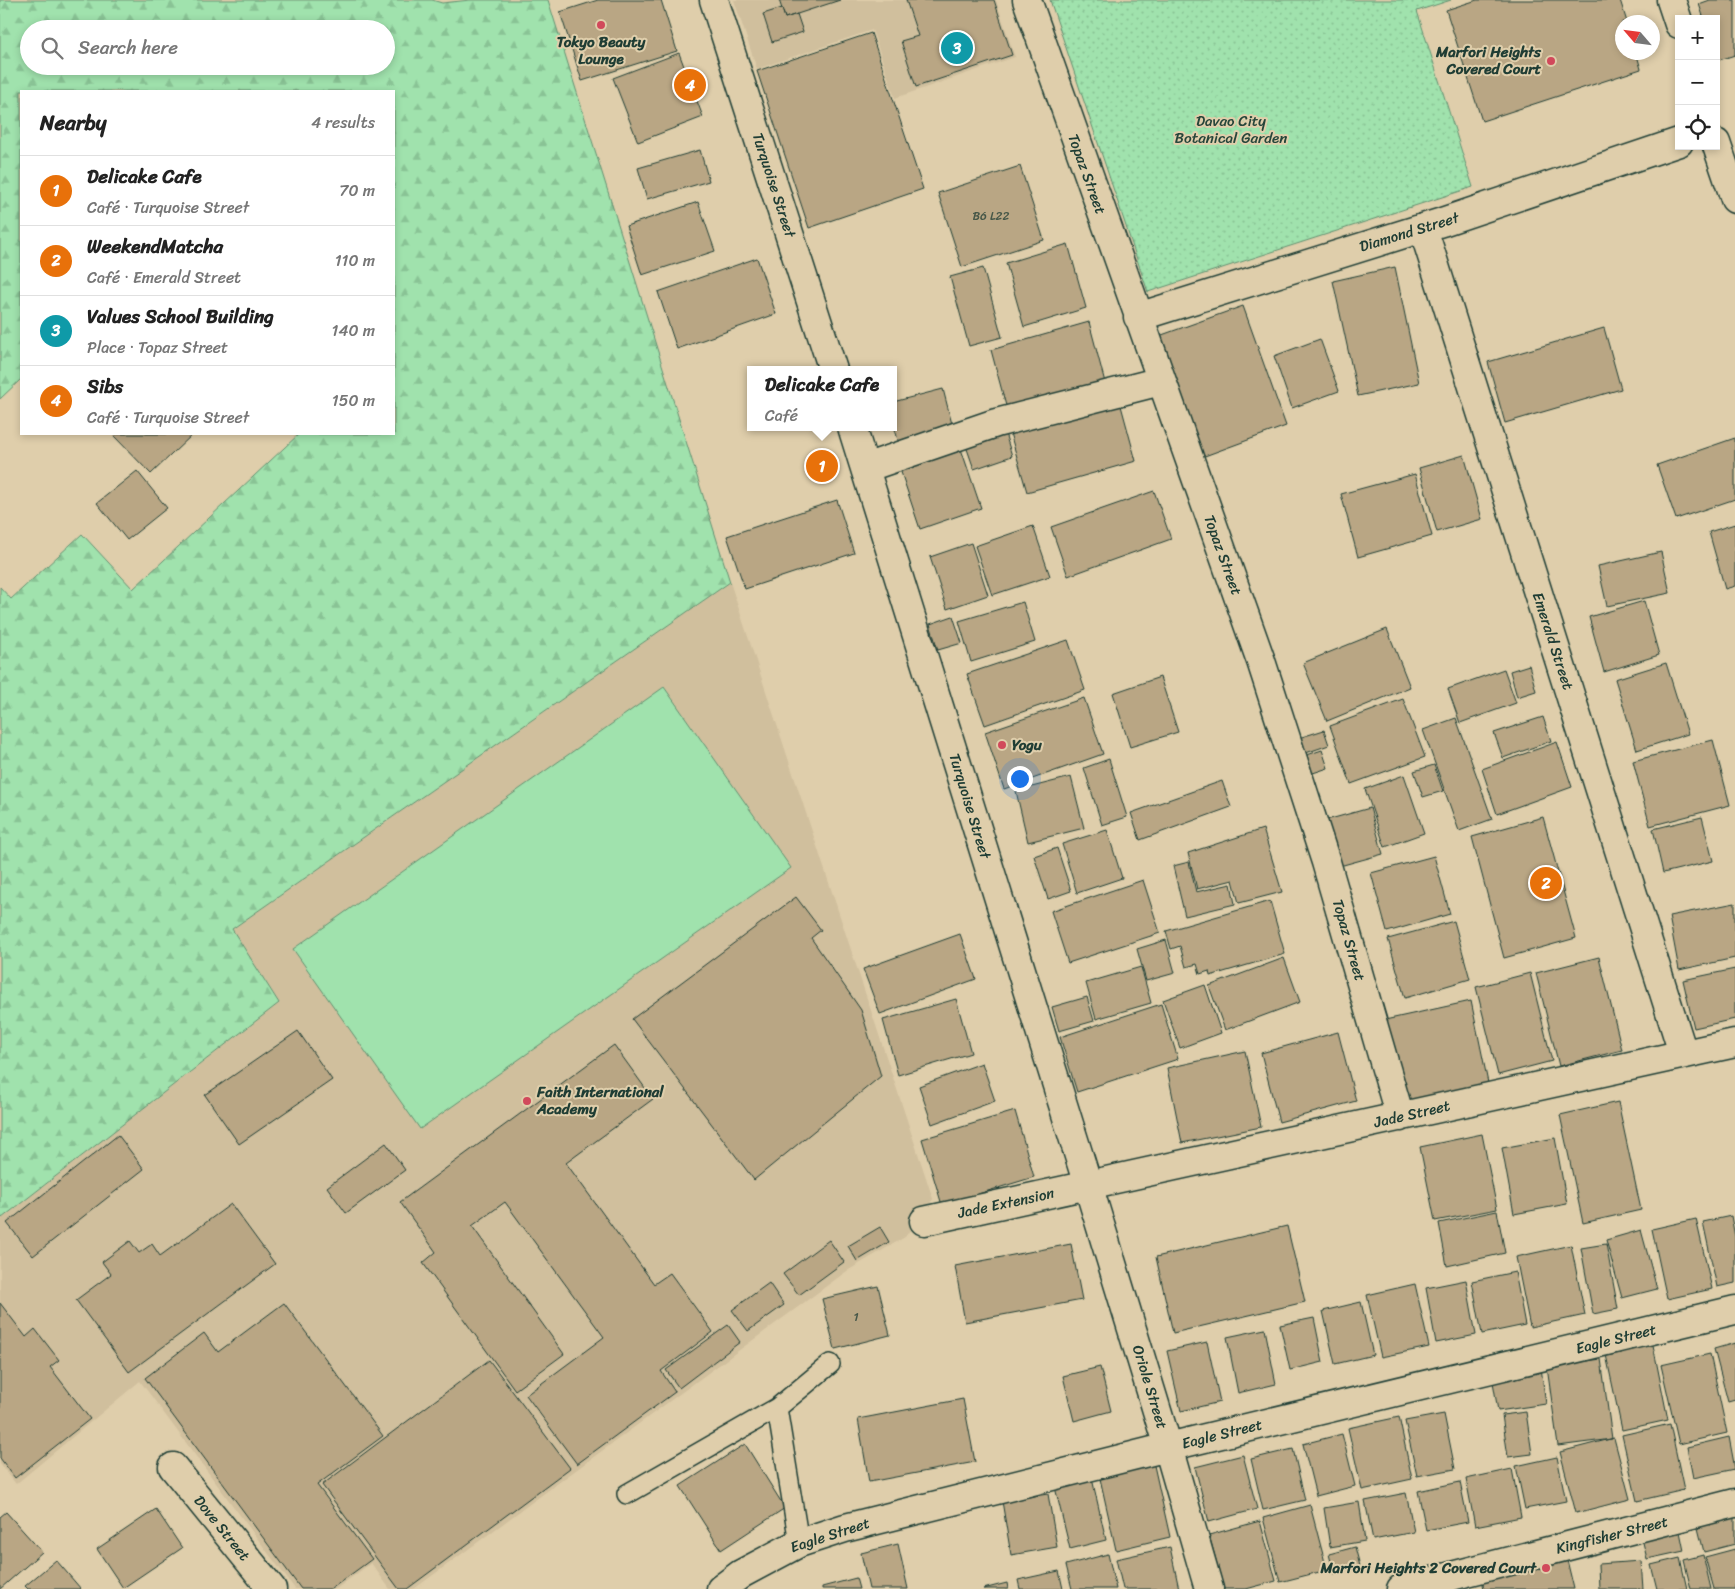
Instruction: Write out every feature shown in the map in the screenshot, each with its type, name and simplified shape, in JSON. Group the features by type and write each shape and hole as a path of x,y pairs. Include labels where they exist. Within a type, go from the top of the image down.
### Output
{"street":[{"name":"Turquoise Street","path":"714,0 833,366"},
{"name":"Topaz Street","path":"1026,0 1264,670 1326,862 1400,1117"},
{"path":"1671,0 1676,15"},
{"name":"Diamond Street","path":"1138,317 1423,228 1675,143"},
{"path":"1718,150 1735,199"},
{"name":"Emerald Street","path":"1423,228 1683,1053"},
{"path":"865,468 996,423 1161,381"},
{"name":"Turquoise Street","path":"853,431 1088,1185"},
{"name":"Jade Street","path":"1088,1185 1735,1043"},
{"name":"Jade Extension","path":"924,1221 1088,1185"},
{"name":"Oriole Street","path":"1088,1185 1168,1447 1208,1589"},
{"name":"Eagle Street","path":"721,1589 740,1574 799,1542 855,1526 1168,1447 1735,1310"},
{"name":"Dove Street","path":"173,1467 272,1589"},
{"name":"Kingfisher Street","path":"1401,1589 1735,1503"}],"lane":[{"path":"627,1494 777,1408 830,1364"},
{"path":"777,1408 799,1542"}],"shaded area":[{"path":"734,0 996,0 1015,57 895,98 872,30 757,69"},
{"name":"Faith International Academy","path":"730,582 933,1199 905,1237 847,1271 414,1589 390,1589 371,1563 336,1589 295,1589 140,1381 16,1484 0,1464 0,1220 279,1003 231,930"}],"green space":[{"path":"0,0 432,0 442,3 470,0 548,0 730,582 232,929 279,1003 2,1218 0,1214 0,587 11,599 82,534 133,589 298,435 395,435 395,90 20,90 20,380 0,399"},
{"name":"Davao City Botanical Garden","path":"1050,0 1451,0 1417,11 1473,187 1148,292"},
{"path":"664,687 791,868 420,1129 293,949"}],"building":[{"path":"598,0 661,0 677,51 582,81 560,12"},
{"path":"779,0 840,0 785,18"},
{"path":"906,0 994,0 1012,55 916,87 901,41 918,36"},
{"name":"Marfori Heights Covered Court","path":"1477,0 1620,0 1625,15 1615,15 1615,60 1638,60 1641,69 1482,121 1446,10"},
{"path":"1710,0 1735,0 1735,55 1720,60 1720,15 1703,15 1699,4"},
{"path":"782,8 785,18 797,14 803,32 772,42 763,14"},
{"path":"871,33 923,189 809,228 757,71"},
{"path":"679,53 703,117 638,142 613,78"},
{"path":"700,150 709,181 647,199 638,168"},
{"path":"1020,166 1044,240 962,267 938,193"},
{"path":"698,202 715,251 642,275 626,226"},
{"path":"1068,244 1086,308 1024,327 1006,263"},
{"path":"757,258 776,314 677,349 658,292"},
{"path":"1395,267 1419,383 1358,396 1333,281"},
{"path":"983,268 1002,337 969,346 950,277"},
{"path":"1243,306 1286,426 1202,457 1159,336"},
{"path":"1089,322 1107,390 1009,417 991,350"},
{"path":"1604,328 1621,389 1505,423 1488,362"},
{"path":"1320,339 1339,391 1292,408 1274,356"},
{"path":"943,389 953,428 899,444 895,431 897,431 897,401"},
{"path":"1120,402 1136,461 1027,492 1010,433"},
{"path":"1004,430 1012,456 974,469 965,443"},
{"path":"113,435 192,435 151,474"},
{"path":"1735,438 1735,499 1676,519 1657,465"},
{"path":"960,446 981,508 920,529 899,466"},
{"path":"1464,455 1482,519 1437,532 1419,468"},
{"path":"137,471 167,508 127,540 97,503"},
{"path":"1415,474 1432,536 1358,557 1341,494"},
{"path":"1154,491 1171,539 1068,576 1051,527"},
{"path":"837,500 854,553 745,589 727,536"},
{"path":"1735,524 1735,586 1725,589 1709,532"},
{"path":"1033,526 1050,576 992,595 975,546"},
{"path":"971,543 988,595 947,609 930,557"},
{"path":"1661,552 1670,593 1607,606 1598,566"},
{"path":"1644,601 1659,655 1604,672 1589,617"},
{"path":"1023,602 1035,642 971,662 959,621"},
{"path":"953,616 962,643 938,650 930,624"},
{"path":"1387,629 1410,687 1327,721 1303,663"},
{"path":"1068,640 1085,690 985,725 967,674"},
{"path":"1666,663 1688,734 1637,750 1615,679"},
{"path":"1529,665 1536,691 1517,697 1510,671"},
{"path":"1504,669 1516,703 1460,723 1448,689"},
{"path":"1160,677 1178,732 1130,747 1113,693"},
{"path":"1084,698 1103,754 1004,789 985,732"},
{"path":"1403,699 1425,757 1351,784 1330,726"},
{"path":"1543,717 1551,741 1503,758 1494,733"},
{"path":"1456,718 1492,819 1459,831 1423,730"},
{"path":"1324,730 1329,745 1294,757 1289,741"},
{"path":"1713,740 1730,805 1650,826 1633,761"},
{"path":"1557,742 1572,787 1497,814 1482,769"},
{"path":"1322,750 1328,768 1301,777 1295,759"},
{"path":"1109,759 1127,817 1102,825 1084,768"},
{"path":"1434,765 1443,791 1423,797 1414,771"},
{"path":"1404,775 1424,833 1385,847 1365,789"},
{"path":"1071,777 1084,828 1028,842 1016,791"},
{"path":"1222,781 1231,807 1140,840 1131,813"},
{"path":"1370,808 1383,854 1336,867 1323,821"},
{"path":"1543,817 1576,938 1504,958 1472,837"},
{"path":"1702,817 1713,861 1663,873 1653,829"},
{"path":"1263,829 1282,892 1239,903 1233,880 1197,889 1188,853"},
{"path":"1107,830 1122,878 1077,893 1062,844"},
{"path":"1057,848 1071,891 1048,899 1034,856"},
{"path":"1434,856 1450,914 1387,932 1371,873"},
{"path":"1189,862 1196,892 1231,884 1235,904 1185,916 1173,866"},
{"path":"1143,880 1160,933 1068,963 1051,911"},
{"path":"796,897 821,930 811,938 861,1010 881,1076 754,1180 632,1019"},
{"path":"1270,901 1285,954 1210,976 1209,971 1200,974 1197,964 1186,967 1180,946 1171,949 1166,931"},
{"path":"1735,903 1735,958 1679,970 1669,916"},
{"path":"1454,921 1470,979 1405,998 1388,939"},
{"path":"960,934 976,979 880,1014 863,969"},
{"path":"1166,940 1175,973 1146,981 1137,949"},
{"path":"1599,957 1622,1050 1559,1066 1536,973"},
{"path":"1284,958 1300,1002 1225,1030 1209,986"},
{"path":"1141,967 1151,1003 1096,1019 1086,983"},
{"path":"1735,969 1735,1019 1694,1028 1683,980"},
{"path":"1530,973 1552,1061 1498,1075 1476,987"},
{"path":"1205,985 1221,1033 1180,1048 1163,1000"},
{"path":"1087,997 1094,1021 1059,1031 1052,1007"},
{"path":"956,999 971,1053 898,1075 883,1020"},
{"path":"1471,1001 1488,1083 1402,1102 1385,1020"},
{"path":"1161,1004 1178,1059 1077,1092 1060,1037"},
{"path":"298,1031 332,1080 239,1144 205,1095"},
{"path":"1338,1032 1356,1101 1279,1122 1261,1053"},
{"path":"614,1045 653,1099 566,1163 654,1284 670,1273 713,1332 661,1371 675,1392 577,1464 526,1395 604,1337 505,1202 472,1226 564,1354 515,1390 423,1263 436,1252 400,1202"},
{"path":"1245,1051 1261,1127 1182,1143 1167,1068"},
{"path":"982,1063 995,1101 932,1124 919,1086"},
{"path":"1618,1102 1641,1210 1583,1223 1560,1115"},
{"path":"1015,1111 1034,1177 942,1205 922,1139"},
{"path":"1482,1134 1497,1209 1435,1221 1420,1147"},
{"path":"118,1135 144,1169 33,1256 7,1223"},
{"path":"1555,1138 1567,1204 1514,1214 1502,1148"},
{"path":"386,1143 405,1170 346,1213 327,1187"},
{"path":"231,1204 275,1264 129,1372 76,1300 111,1274 102,1262 130,1241 139,1253 152,1244 160,1256"},
{"path":"1497,1211 1505,1253 1447,1266 1439,1223"},
{"path":"1731,1216 1735,1237 1735,1283 1717,1287 1703,1222"},
{"path":"1696,1219 1712,1289 1667,1299 1652,1229"},
{"path":"1287,1226 1305,1302 1173,1333 1156,1257"},
{"path":"880,1227 889,1242 857,1261 848,1246"},
{"path":"1641,1230 1657,1289 1622,1298 1606,1240"},
{"path":"829,1240 844,1262 799,1295 783,1274"},
{"path":"1071,1244 1082,1300 965,1322 955,1266"},
{"path":"1606,1244 1618,1309 1593,1314 1581,1248"},
{"path":"1571,1245 1585,1315 1530,1327 1516,1257"},
{"path":"1515,1272 1525,1325 1482,1334 1472,1281"},
{"path":"1466,1280 1476,1335 1436,1343 1426,1288"},
{"path":"769,1283 784,1305 748,1331 732,1310"},
{"path":"1415,1284 1429,1347 1381,1357 1367,1295"},
{"path":"878,1286 890,1335 835,1349 822,1299"},
{"path":"1361,1302 1373,1355 1335,1364 1323,1311"},
{"path":"0,1303 26,1337 35,1329 59,1360 50,1367 90,1419 15,1478 0,1458"},
{"path":"284,1303 383,1436 317,1485 372,1559 331,1589 301,1589 145,1378 204,1333 218,1352"},
{"path":"1314,1318 1323,1362 1290,1370 1280,1325"},
{"path":"728,1325 740,1342 679,1388 666,1370"},
{"path":"1265,1329 1276,1384 1238,1393 1227,1337"},
{"path":"1652,1340 1668,1420 1622,1430 1605,1350"},
{"path":"1207,1342 1220,1402 1181,1411 1167,1351"},
{"path":"1735,1343 1735,1400 1728,1402 1714,1349"},
{"path":"1710,1354 1727,1433 1679,1444 1661,1365"},
{"path":"1601,1359 1612,1439 1558,1446 1547,1367"},
{"path":"489,1360 570,1468 407,1589 399,1589 322,1485"},
{"path":"1100,1367 1111,1411 1074,1421 1063,1376"},
{"path":"1541,1368 1546,1404 1498,1411 1492,1376"},
{"path":"963,1399 975,1462 869,1482 858,1419"},
{"path":"1526,1412 1532,1454 1508,1457 1502,1415"},
{"path":"1444,1414 1455,1469 1417,1476 1405,1421"},
{"path":"1399,1417 1412,1479 1362,1490 1348,1428"},
{"path":"1670,1424 1684,1490 1637,1501 1622,1435"},
{"path":"1342,1434 1355,1486 1316,1496 1303,1444"},
{"path":"1729,1437 1735,1469 1693,1478 1687,1447"},
{"path":"1614,1438 1630,1499 1576,1513 1560,1452"},
{"path":"745,1444 785,1508 721,1550 680,1486"},
{"path":"1293,1449 1305,1500 1263,1510 1251,1459"},
{"path":"1243,1455 1257,1509 1209,1522 1195,1467"},
{"path":"1557,1457 1566,1501 1525,1509 1516,1466"},
{"path":"1153,1461 1170,1537 1116,1550 1099,1474"},
{"path":"1512,1469 1521,1517 1475,1526 1466,1479"},
{"path":"1091,1474 1106,1540 1070,1549 1054,1483"},
{"path":"1460,1482 1468,1522 1426,1530 1418,1491"},
{"path":"1406,1493 1414,1532 1373,1540 1365,1501"},
{"path":"1048,1494 1057,1547 1011,1555 1002,1501"},
{"path":"1359,1502 1365,1541 1330,1547 1324,1508"},
{"path":"1310,1505 1327,1570 1280,1582 1263,1518"},
{"path":"156,1509 182,1548 123,1588 97,1549"},
{"path":"1735,1509 1735,1544 1704,1552 1696,1520"},
{"path":"6,1512 42,1552 0,1589 0,1517"},
{"path":"1260,1521 1276,1581 1246,1589 1224,1589 1209,1535"},
{"path":"1678,1522 1684,1551 1647,1559 1640,1530"},
{"path":"898,1544 908,1589 869,1589 861,1553"},
{"path":"1170,1547 1179,1589 1123,1589 1116,1559"},
{"path":"1355,1547 1360,1566 1334,1574 1329,1554"},
{"path":"1735,1549 1735,1589 1714,1589 1705,1557"},
{"path":"1108,1554 1116,1589 1072,1589 1066,1565"},
{"path":"1703,1555 1711,1589 1691,1589 1684,1560"},
{"name":"Marfori Heights 2 Covered Court","path":"1566,1556 1574,1589 1484,1589 1482,1579"},
{"path":"1680,1558 1687,1589 1657,1589 1651,1565"},
{"path":"56,1560 81,1589 28,1589 25,1586"},
{"path":"1641,1561 1643,1589 1599,1589 1598,1564"},
{"path":"1059,1571 1063,1589 1020,1589 1018,1580"},
{"path":"856,1578 859,1589 822,1589 822,1587"},
{"path":"1007,1583 1008,1589 983,1589"}],"place":[{"name":"Tokyo Beauty Lounge","path":"601,25"},
{"name":"Values School Building","path":"957,48"},
{"name":"Marfori Heights Covered Court","path":"1551,61"},
{"name":"Sibs","path":"690,85"},
{"name":"Delicake Cafe","path":"822,466"},
{"name":"Yogu","path":"1002,745"},
{"name":"WeekendMatcha","path":"1546,883"},
{"name":"Faith International Academy","path":"527,1101"},
{"name":"Marfori Heights 2 Covered Court","path":"1546,1568"}]}
